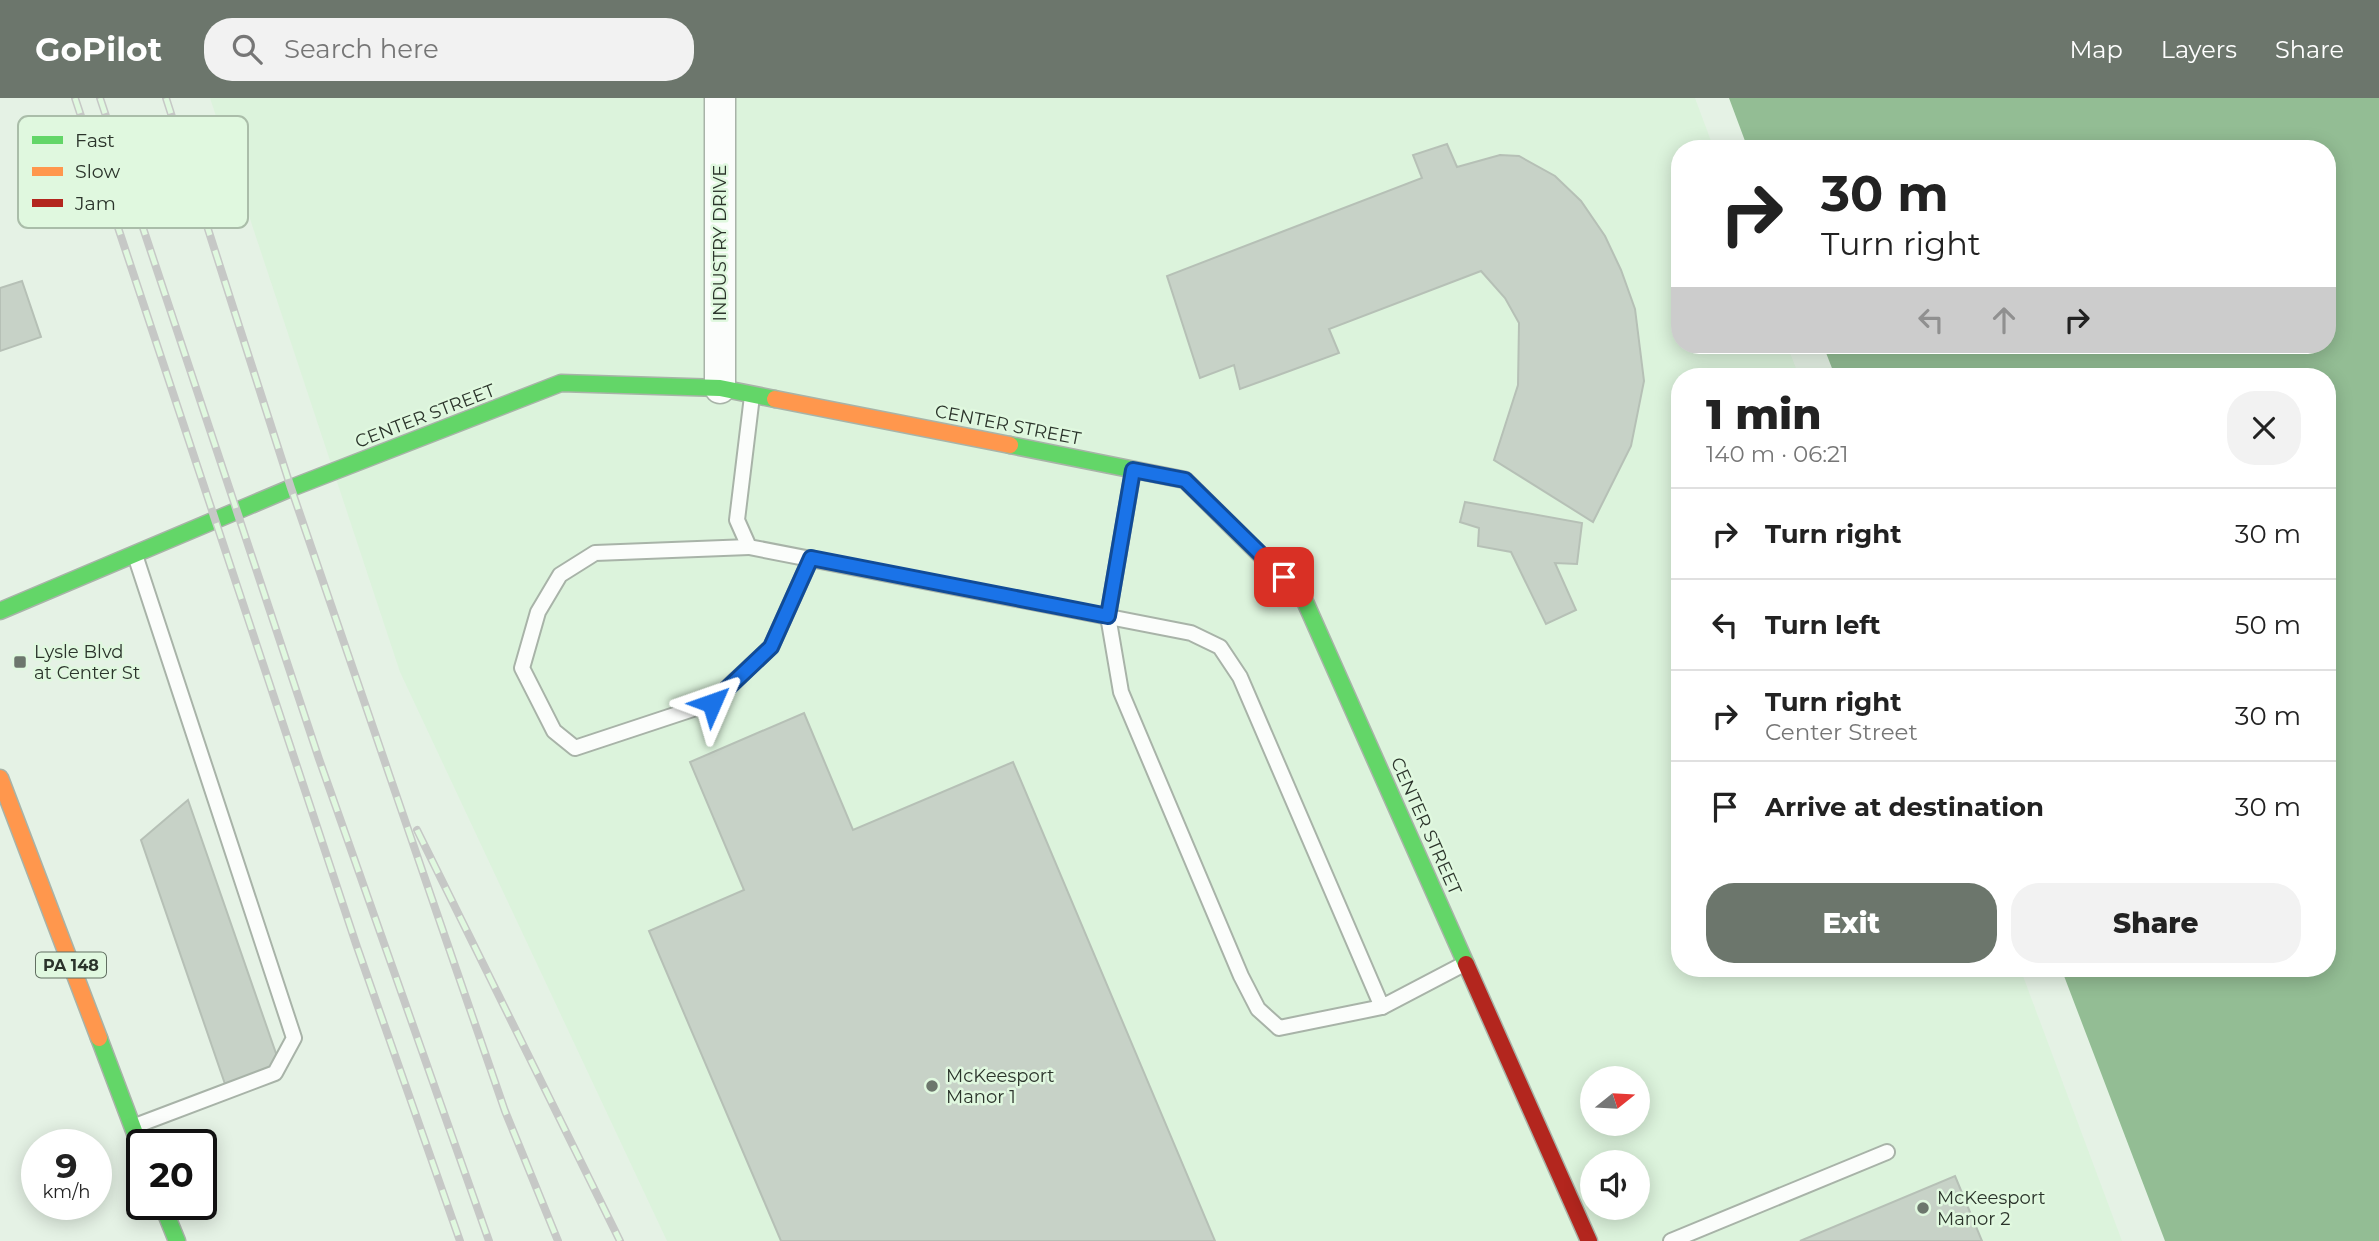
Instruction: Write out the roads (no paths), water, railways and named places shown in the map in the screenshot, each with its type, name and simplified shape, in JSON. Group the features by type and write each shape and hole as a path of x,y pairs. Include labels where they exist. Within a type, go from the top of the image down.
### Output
{"street":[{"name":"INDUSTRY DRIVE","path":"720,98 720,388"},
{"name":"CENTER STREET","path":"0,611 292,488 561,383 720,388 1185,480 1303,597 1588,1241"},
{"name":"PA 148","path":"0,778 16,836 132,1127"},
{"path":"168,1220 177,1241"}],"lane":[{"path":"749,547 737,520 752,395"},
{"path":"1133,470 1108,616 1121,692 1241,976 1258,1009 1279,1028 1382,1007 1465,963"},
{"path":"811,558 771,647 712,703 575,748 554,731 522,668 538,612 560,575 595,553 749,547 811,558 1191,633 1220,647 1240,677 1382,1007"},
{"path":"132,1127 275,1073 294,1038 135,554"},
{"path":"1671,1241 1887,1152"}],"railway":[{"path":"75,98 81,116"},
{"path":"100,98 106,116"},
{"path":"166,98 172,116"},
{"path":"118,228 356,944 460,1241"},
{"path":"143,228 319,759 489,1241"},
{"path":"208,228 291,488 505,1111 558,1241"},
{"path":"417,830 620,1241"}],"place":[{"name":"Lysle Blvd at Center St","path":"20,662"},
{"name":"McKeesport Manor 1","path":"932,1086"},
{"name":"McKeesport Manor 2","path":"1923,1208"}]}
